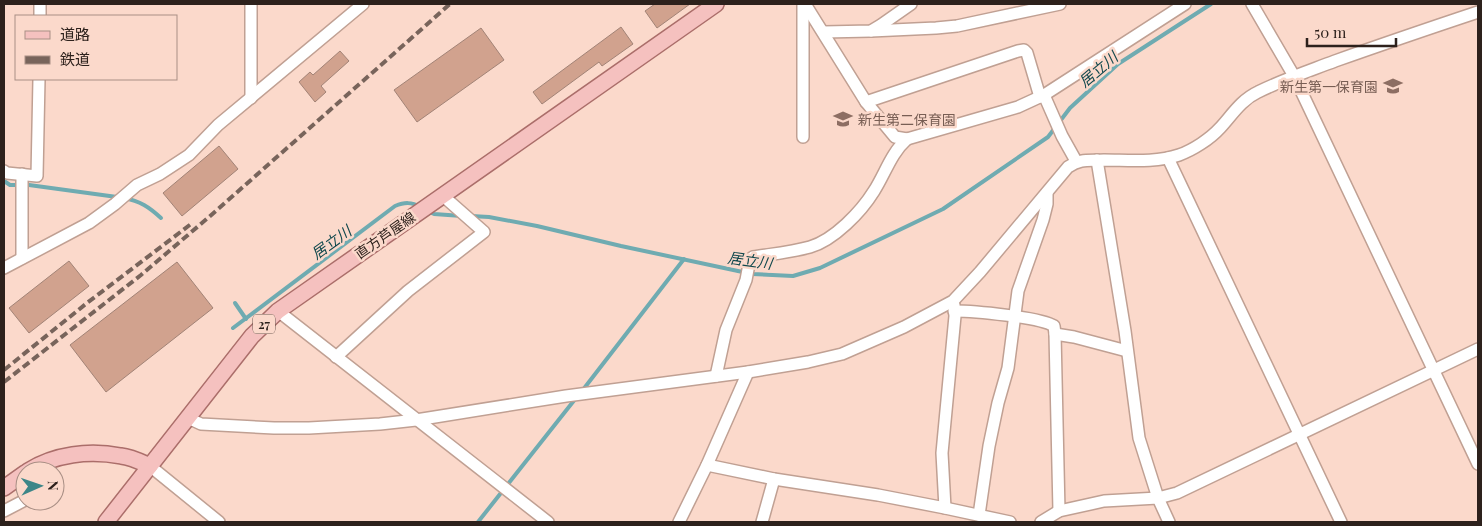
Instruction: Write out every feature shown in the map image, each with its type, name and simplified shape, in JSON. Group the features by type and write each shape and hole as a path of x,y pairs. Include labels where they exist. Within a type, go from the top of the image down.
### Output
{"main road":[{"name":"直方芦屋線","path":"106,522 252,336 278,311 410,218 442,200 716,4"},
{"path":"53,461 64,456 93,453 122,456 150,466"},
{"path":"4,488 15,481"}],"street":[{"path":"251,4 251,98"},
{"path":"346,4 346,18"},
{"path":"4,268 89,223 137,185 160,174 189,155 218,125 363,4"},
{"path":"804,4 824,32 866,102 896,137 907,139 1018,107 1042,96 1185,4"},
{"path":"802,137 804,4"},
{"path":"871,31 911,4"},
{"path":"824,32 957,26 1060,4"},
{"path":"1252,4 1294,76 1478,464"},
{"path":"188,418 201,424 274,428 416,420 585,394 748,372 842,354 954,306 1068,167 1076,162 1086,159 1163,159 1180,154 1201,143 1218,130 1245,100 1257,92 1294,76 1478,12"},
{"path":"866,102 1024,50 1027,53 1042,96 1076,162"},
{"path":"4,171 37,176 39,80"},
{"path":"716,376 726,330 746,280 750,259 753,256 812,246 834,234 859,212 874,191 899,147 907,139"},
{"path":"1168,158 1341,522"},
{"path":"1097,160 1124,322 1139,438 1158,498 1170,522"},
{"path":"22,174 22,258"},
{"path":"979,515 989,446 1008,368 1018,291 1044,220 1047,204 1046,193"},
{"path":"336,357 408,292 484,232 442,200"},
{"path":"954,306 968,311 1014,317 1048,323 1054,326 1059,511"},
{"path":"945,508 942,453 954,306"},
{"path":"278,311 548,522"},
{"path":"1055,334 1127,351"},
{"path":"1041,522 1059,511 1104,501 1158,498 1177,493 1478,350"},
{"path":"679,522 707,466 748,372"},
{"path":"150,466 219,522"},
{"path":"707,466 774,479 878,495 1010,522"},
{"path":"762,522 774,479"}],"building":[{"path":"655,4 690,4 657,28 645,11"},
{"path":"621,27 633,44 602,66 599,62 542,104 533,92"},
{"path":"481,28 504,60 417,122 394,90"},
{"path":"340,51 349,61 321,86 326,92 315,102 299,82 310,72 313,75"},
{"path":"219,146 238,169 182,216 163,193"},
{"path":"69,261 89,286 29,333 9,308"},
{"path":"177,262 213,308 106,392 70,345"}],"waterway":[{"name":"居立川","path":"471,216 489,217 537,226 752,274 793,276 820,268 943,209 1048,137 1070,108 1118,64 1211,4"},
{"path":"4,181 10,185 29,185 117,197"},
{"path":"124,198 144,205 161,218"},
{"name":"居立川","path":"233,328 395,206 408,203 421,207"},
{"name":"居立川","path":"427,211 434,214 462,216"},
{"path":"582,391 684,259"},
{"name":"居立川","path":"235,303 246,319"},
{"path":"478,522 576,398"}],"railway":[{"path":"4,382 141,275 450,4"},
{"path":"4,370 87,303 191,224"}],"place":[{"name":"新生第一保育園","path":"1393,86"},
{"name":"新生第二保育園","path":"843,119"}]}
